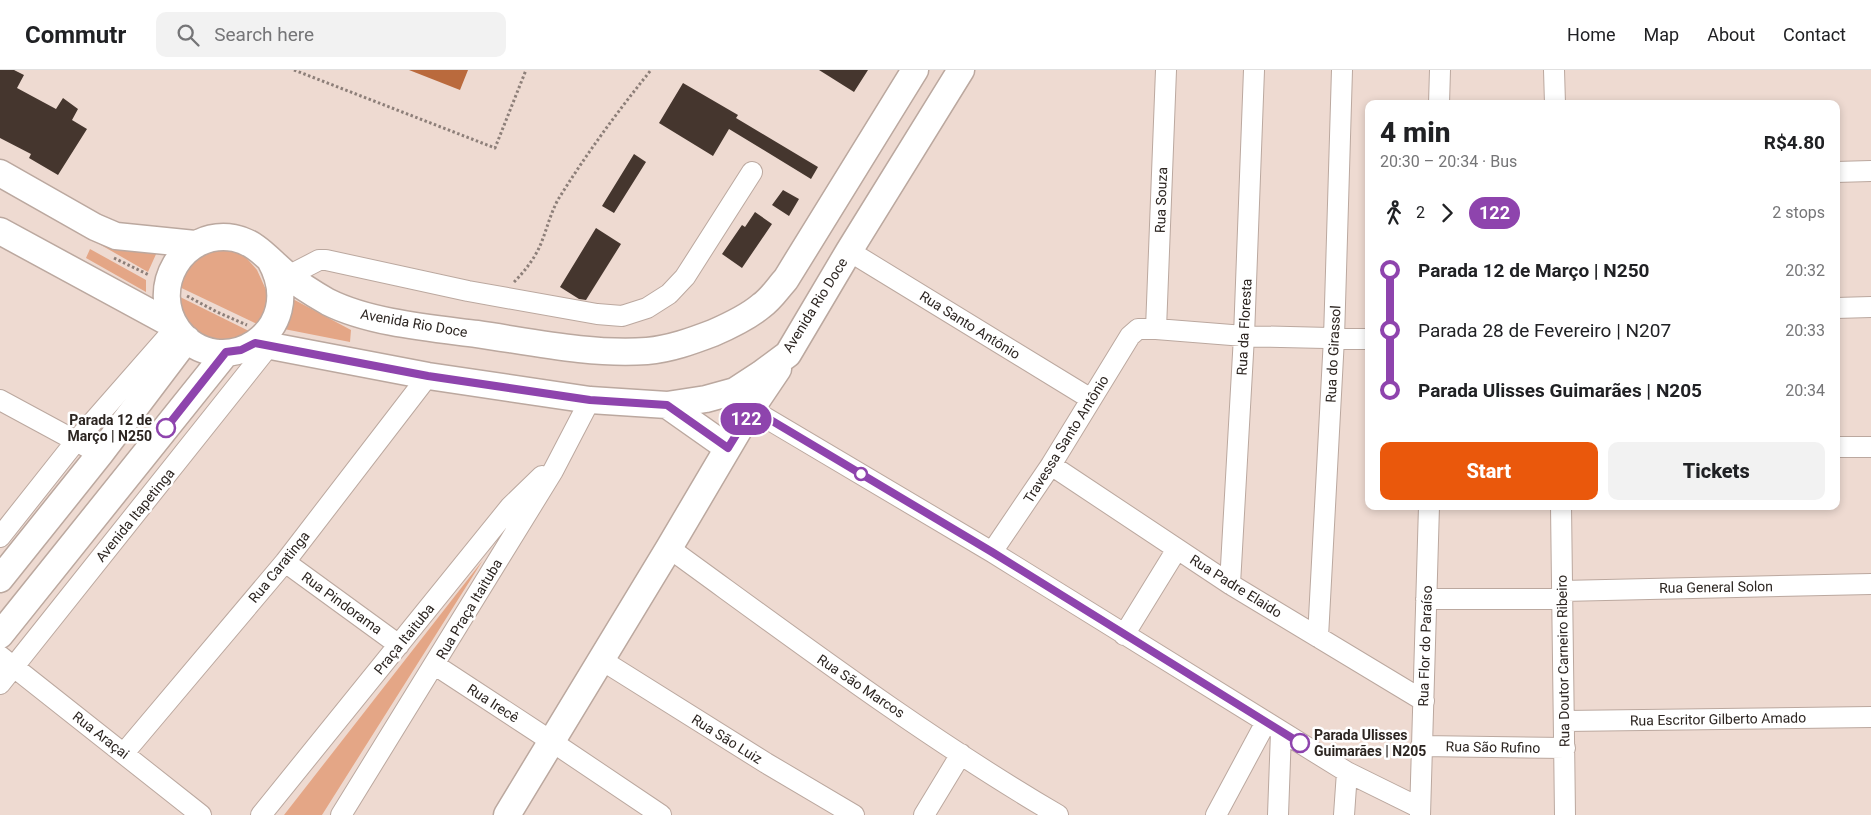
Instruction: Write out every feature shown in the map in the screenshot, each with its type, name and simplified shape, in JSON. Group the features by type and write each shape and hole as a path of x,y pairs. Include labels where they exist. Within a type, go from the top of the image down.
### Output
{"main road":[{"name":"Avenida Rio Doce","path":"179,330 167,305 167,284 170,274 177,261 195,244 221,237 235,238 248,242 260,250 279,268 328,302 360,314 431,328 606,352 648,351 689,343 729,326 762,306 786,279 915,70"},
{"name":"Avenida Rio Doce","path":"0,231 164,320 198,347 212,351 241,350 262,344 428,376 590,400 667,405 706,399 735,391 788,354 848,250 961,70"},
{"name":"Avenida Rio Doce","path":"0,174 95,227 116,236 195,244"},
{"name":"Avenida Rio Doce","path":"262,344 276,320 280,305 281,289 277,274 279,268"},
{"path":"0,579 100,454 179,330"},
{"path":"0,636 226,352"},
{"path":"506,815 600,659 670,548 728,448 788,354"},
{"path":"667,405 728,448"}],"street":[{"name":"Rua Souza","path":"1149,329 1166,70"},
{"name":"Rua da Floresta","path":"1230,584 1244,336 1254,70"},
{"name":"Rua do Girassol","path":"1318,637 1334,338 1342,70"},
{"path":"1439,100 1440,70"},
{"path":"1554,70 1555,100"},
{"path":"279,268 326,260 499,297 597,314 622,316 647,308 669,294 685,277 752,172"},
{"path":"1840,172 1871,172"},
{"name":"Rua Santo Antônio","path":"848,250 1091,399"},
{"path":"1840,308 1871,307"},
{"path":"1149,329 1244,336 1365,340"},
{"name":"Travessa Santo Antônio","path":"992,552 1051,465 1130,336 1134,332 1149,329"},
{"path":"0,537 76,441 179,330"},
{"name":"Avenida Itapetinga","path":"0,684 7,661 262,344"},
{"name":"Rua Caratinga","path":"124,753 285,562 428,376"},
{"path":"0,400 100,454"},
{"name":"Rua Praça Itaituba","path":"341,815 552,471 590,400"},
{"path":"752,409 992,552 1347,772 1420,812"},
{"path":"1840,447 1871,447"},
{"name":"Rua Padre Elaido","path":"1051,465 1230,584 1424,701"},
{"name":"Praça Itaituba","path":"261,815 510,507 540,478 552,471"},
{"name":"Rua Flor do Paraíso","path":"1420,812 1429,510"},
{"name":"Rua Doutor Carneiro Ribeiro","path":"1561,510 1565,815"},
{"name":"Rua São Marcos","path":"670,548 828,664 961,754 1058,815"},
{"path":"1124,635 1178,549"},
{"name":"Rua Pindorama","path":"285,562 399,645"},
{"name":"Rua General Solon","path":"1426,599 1871,584"},
{"name":"Rua São Luiz","path":"600,659 766,763 854,815"},
{"name":"Rua Araçai","path":"7,661 201,815"},
{"name":"Rua Irecê","path":"434,665 661,815"},
{"name":"Rua Escritor Gilberto Amado","path":"1565,721 1871,717"},
{"path":"1216,815 1274,727"},
{"path":"1274,727 1278,815"},
{"name":"Rua São Rufino","path":"1421,746 1565,748"},
{"path":"924,815 961,754"},
{"path":"1344,815 1347,772"}],"path":[{"path":"294,70 494,148 526,70"},
{"path":"499,297 528,267 538,251 558,200 611,120 651,70"}],"shaded area":[{"path":"409,70 468,70 460,90"},
{"path":"94,241 157,252 148,272"},
{"path":"228,247 242,253 257,270 267,292 267,311 259,325 171,283 192,254"},
{"path":"90,249 146,280 146,292 86,258"},
{"path":"170,292 253,333 243,341 196,340"},
{"path":"291,298 351,330 350,342 284,329"},
{"path":"483,560 322,815 284,815"}],"building":[{"path":"0,70 14,70 24,75 17,88 56,109 63,98 78,109 72,120 87,129 58,175 29,158 31,154 0,138"},
{"path":"819,70 868,70 854,92"},
{"path":"683,83 738,115 736,118 818,167 811,179 729,129 713,156 659,123"},
{"path":"634,154 646,162 614,213 602,206"},
{"path":"783,190 799,199 789,216 772,205"},
{"path":"755,212 772,224 742,268 722,254 742,225 745,227"},
{"path":"596,228 621,244 586,300 579,299 560,287"}],"bus line":[{"name":"122","path":"166,428 226,352 241,350 255,343 428,376 590,400 667,405 728,448 752,409 992,552 1300,743"}],"place":[{"name":"Parada 12 de Março | N250","path":"166,428"},
{"name":"Parada Ulisses Guimarães | N205","path":"1300,743"}]}
